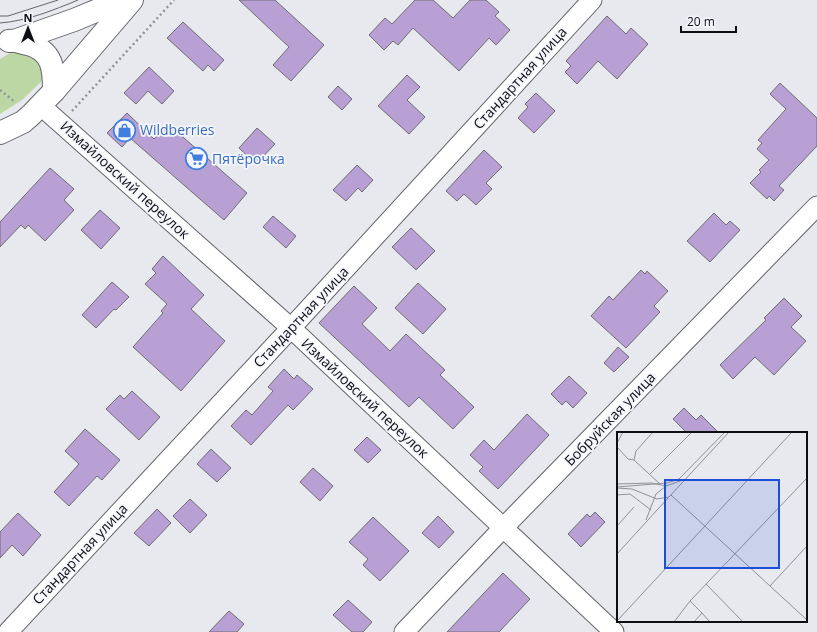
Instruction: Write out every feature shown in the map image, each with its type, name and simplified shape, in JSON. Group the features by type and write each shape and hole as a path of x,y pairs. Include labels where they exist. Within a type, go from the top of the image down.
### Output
{"main road":[{"path":"4,42 74,20 122,0"},
{"path":"0,148 47,98 132,0"},
{"path":"4,42 32,46 43,51 54,70 47,98"},
{"path":"0,133 24,122"}],"street":[{"name":"Стандартная улица","path":"8,632 291,328 592,0"},
{"name":"Измайловский переулок","path":"47,98 61,123 291,328 614,632"},
{"name":"Бобруйская улица","path":"404,632 503,528 817,206"}],"path":[{"path":"61,123 174,0"}],"green space":[{"path":"22,52 39,56 45,78 22,100 0,114 0,59 10,53"}],"building":[{"path":"239,0 275,0 324,45 291,81 273,65 289,47"},
{"path":"415,0 433,0 453,18 470,0 486,0 499,12 495,16 510,30 496,45 489,38 459,71 413,28 398,45 393,41 384,50 369,35 385,18 392,24"},
{"path":"607,16 626,34 631,28 648,44 617,79 598,61 577,84 565,72 571,66 566,61"},
{"path":"183,22 224,60 214,71 208,65 203,71 167,38"},
{"path":"149,67 174,91 162,104 148,91 136,104 124,93"},
{"path":"407,75 420,87 407,100 425,117 409,134 378,106"},
{"path":"780,83 817,118 817,146 779,186 784,190 774,201 769,196 767,199 750,183 761,172 759,170 769,160 757,149 762,143 758,140 786,109 770,94"},
{"path":"338,86 352,99 342,110 328,97"},
{"path":"536,93 555,111 534,133 518,118 528,107 525,104"},
{"path":"127,113 154,139 168,124 247,193 224,220 130,138 122,147 107,133"},
{"path":"257,128 275,144 256,164 239,148"},
{"path":"484,150 502,167 486,183 492,189 476,205 464,194 457,201 446,191"},
{"path":"357,165 373,180 362,192 358,188 346,201 333,190"},
{"path":"50,168 74,189 64,200 74,210 45,241 28,225 25,229 21,225 0,247 0,222"},
{"path":"100,210 120,228 101,249 81,230"},
{"path":"714,213 726,225 730,221 740,230 710,262 687,241"},
{"path":"273,216 296,236 286,248 263,227"},
{"path":"411,228 435,251 416,270 392,247"},
{"path":"163,256 204,295 191,309 225,341 181,391 133,347 163,313 161,311 167,304 145,284 156,273 152,269"},
{"path":"641,270 645,274 647,271 668,291 654,306 660,312 626,348 591,316 609,296 613,300"},
{"path":"112,282 129,297 116,310 114,309 96,328 82,315"},
{"path":"418,283 446,309 423,334 395,308"},
{"path":"354,286 377,308 362,324 390,351 406,334 445,370 440,375 474,407 453,429 419,397 409,407 319,323"},
{"path":"784,298 802,316 791,327 806,341 774,375 755,357 733,379 720,365 766,320 764,318"},
{"path":"618,347 629,357 614,372 604,363"},
{"path":"284,369 294,379 297,375 313,389 293,410 288,405 251,445 231,426 246,410 252,415 273,391 268,387"},
{"path":"569,376 587,393 573,408 566,401 562,405 551,394"},
{"path":"132,391 160,417 139,440 106,409 120,395 124,399"},
{"path":"684,408 696,420 701,415 718,432 684,432 685,431 673,419"},
{"path":"527,414 549,435 498,489 479,471 483,467 470,455 484,440 494,450"},
{"path":"85,429 120,460 102,480 97,476 69,506 54,492 79,464 65,451"},
{"path":"367,437 381,450 368,463 354,450"},
{"path":"211,449 231,468 217,482 197,464"},
{"path":"313,468 333,486 320,501 300,482"},
{"path":"190,499 207,515 190,533 173,516"},
{"path":"157,509 171,523 149,546 134,533"},
{"path":"595,512 605,522 581,547 568,534 587,514 590,517"},
{"path":"18,513 41,535 23,556 12,545 0,558 0,532"},
{"path":"438,516 454,532 439,548 422,533"},
{"path":"373,517 409,551 380,581 363,565 368,559 349,542"},
{"path":"503,573 530,599 499,632 447,632"},
{"path":"348,600 372,622 363,632 352,632 333,615"},
{"path":"229,611 244,624 237,632 209,632"}],"tram line":[{"path":"0,16 8,16 58,0"},
{"path":"0,23 20,20 50,11 78,0"}],"place":[{"name":"Wildberries","path":"124,130"},
{"name":"Пятёрочка","path":"197,159"}]}
